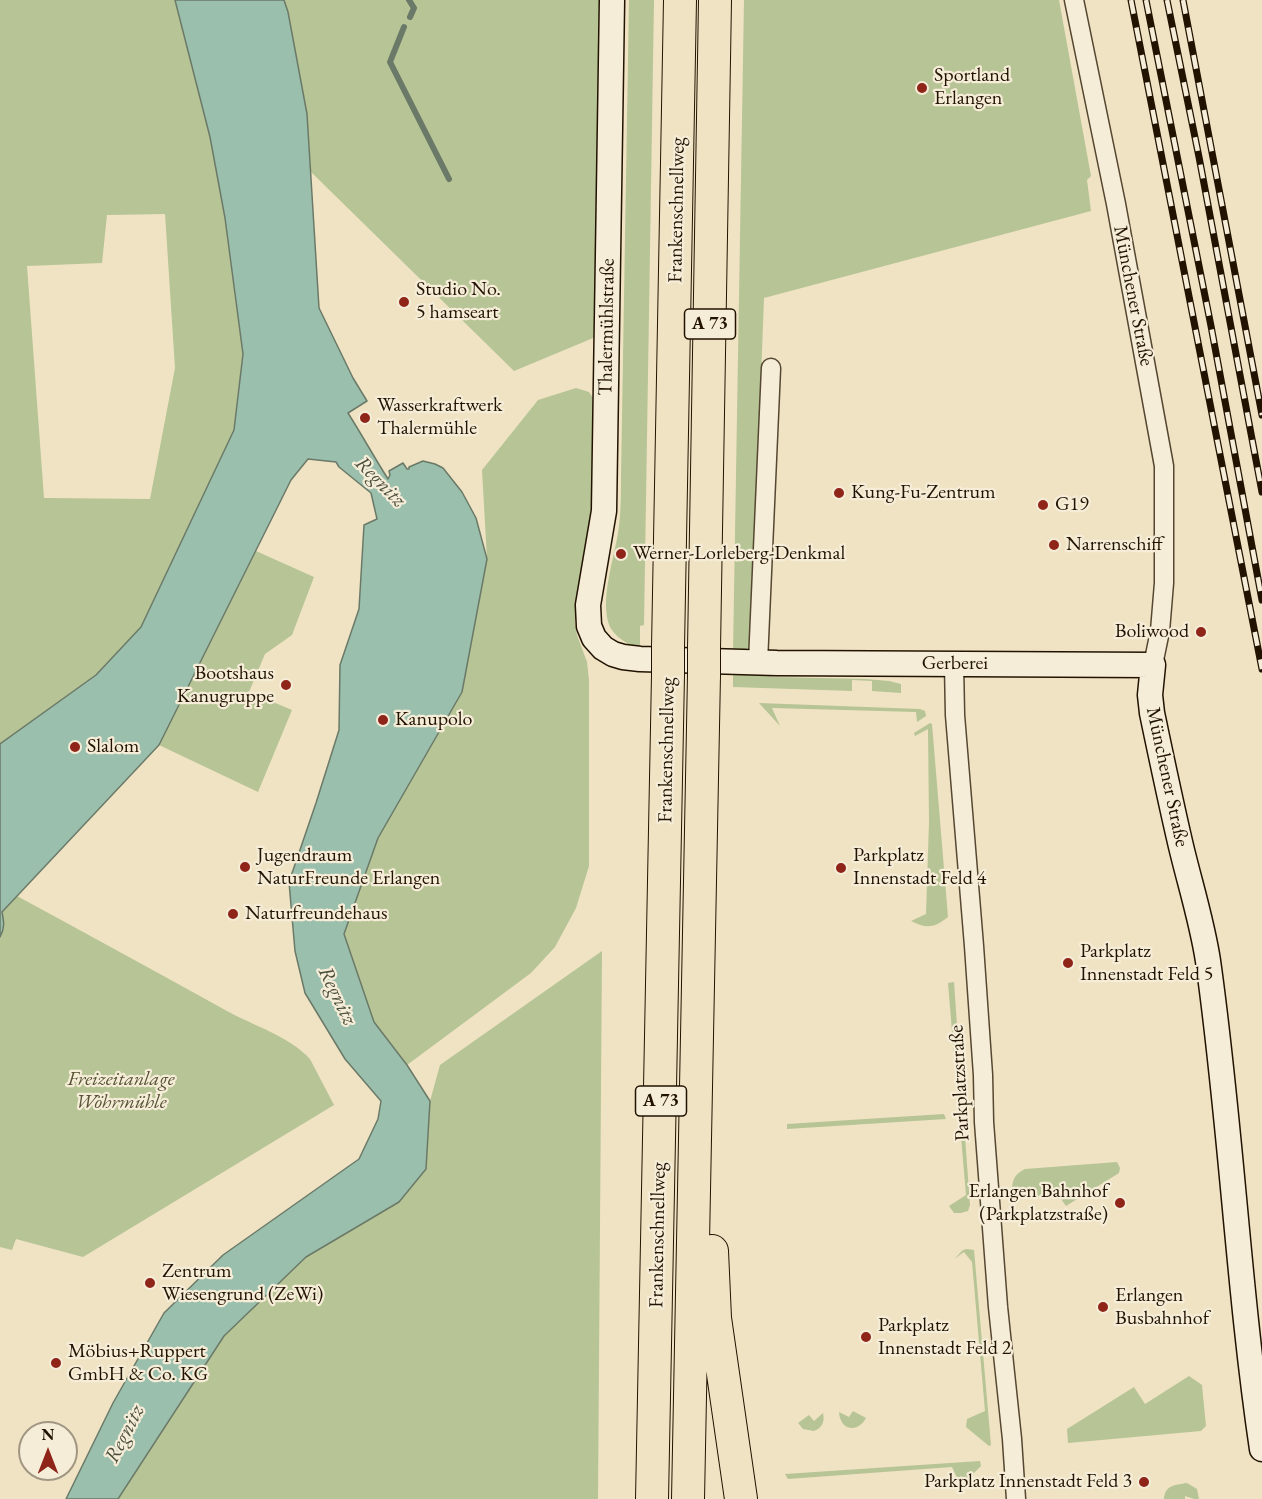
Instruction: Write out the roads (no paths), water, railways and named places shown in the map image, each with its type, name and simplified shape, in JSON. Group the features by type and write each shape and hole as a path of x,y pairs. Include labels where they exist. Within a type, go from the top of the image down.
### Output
{"highway":[{"name":"Frankenschnellweg","path":"652,1499 680,0"},
{"name":"Frankenschnellweg","path":"688,1499 715,0"},
{"path":"694,1138 711,1227 715,1318 741,1499"}],"main road":[{"name":"Thalermühlstraße","path":"603,648 594,638 589,626 588,604 604,511 612,0"},
{"name":"Gerberei","path":"603,648 613,654 631,658 758,662 1153,664"},
{"name":"Münchener Straße","path":"1153,664 1150,695 1152,713 1208,959 1262,1449"}],"street":[{"name":"Münchener Straße","path":"1074,0 1116,204 1164,466 1164,583 1160,631 1153,664"},
{"path":"758,662 771,368"},
{"name":"Parkplatzstraße","path":"954,664 955,715 974,946 984,1122 1016,1499"}],"water":[{"name":"Regnitz","path":"175,0 284,0 307,114 319,308 353,378 367,401 348,413 388,479 389,471 403,463 407,469 423,461 443,468 462,492 476,518 487,559 462,692 378,838 344,934 374,1022 407,1065 430,1101 426,1169 399,1202 306,1257 224,1336 118,1499 66,1499 75,1481 78,1481 78,1474 113,1403 164,1313 223,1255 359,1159 378,1119 381,1101 345,1059 305,993 295,951 289,882 339,730 340,665 359,609 364,525 377,519 371,493 336,462 308,459 291,480 159,745 2,912 4,925 0,937 0,744 96,675 141,627 234,430 243,354 225,218 210,137"}],"waterway":[{"path":"409,0 414,8 410,17"},
{"path":"404,27 390,62 449,179"}],"railway":[{"path":"1131,0 1262,669"},
{"path":"1146,0 1211,326 1262,600"},
{"path":"1167,0 1262,492"},
{"path":"1183,0 1262,415"}],"place":[{"name":"Sportland Erlangen","path":"922,88"},
{"name":"Studio No. 5 hamseart","path":"404,302"},
{"name":"Wasserkraftwerk Thalermühle","path":"365,418"},
{"name":"Kung-Fu-Zentrum","path":"839,493"},
{"name":"G19","path":"1043,505"},
{"name":"Narrenschiff","path":"1054,545"},
{"name":"Werner-Lorleberg-Denkmal","path":"621,554"},
{"name":"Boliwood","path":"1201,632"},
{"name":"Bootshaus Kanugruppe","path":"286,685"},
{"name":"Kanupolo","path":"383,720"},
{"name":"Slalom","path":"75,747"},
{"name":"Jugendraum NaturFreunde Erlangen","path":"245,867"},
{"name":"Parkplatz Innenstadt Feld 4","path":"841,868"},
{"name":"Naturfreundehaus","path":"233,914"},
{"name":"Parkplatz Innenstadt Feld 5","path":"1068,963"},
{"name":"Erlangen Bahnhof (Parkplatzstraße)","path":"1120,1203"},
{"name":"Zentrum Wiesengrund (ZeWi)","path":"150,1283"},
{"name":"Erlangen Busbahnhof","path":"1103,1307"},
{"name":"Parkplatz Innenstadt Feld 2","path":"866,1337"},
{"name":"Möbius+Ruppert GmbH & Co. KG","path":"56,1363"},
{"name":"Parkplatz Innenstadt Feld 3","path":"1144,1482"}],"park label":[{"name":"Freizeitanlage Wöhrmühle","path":"121,1092"}]}
